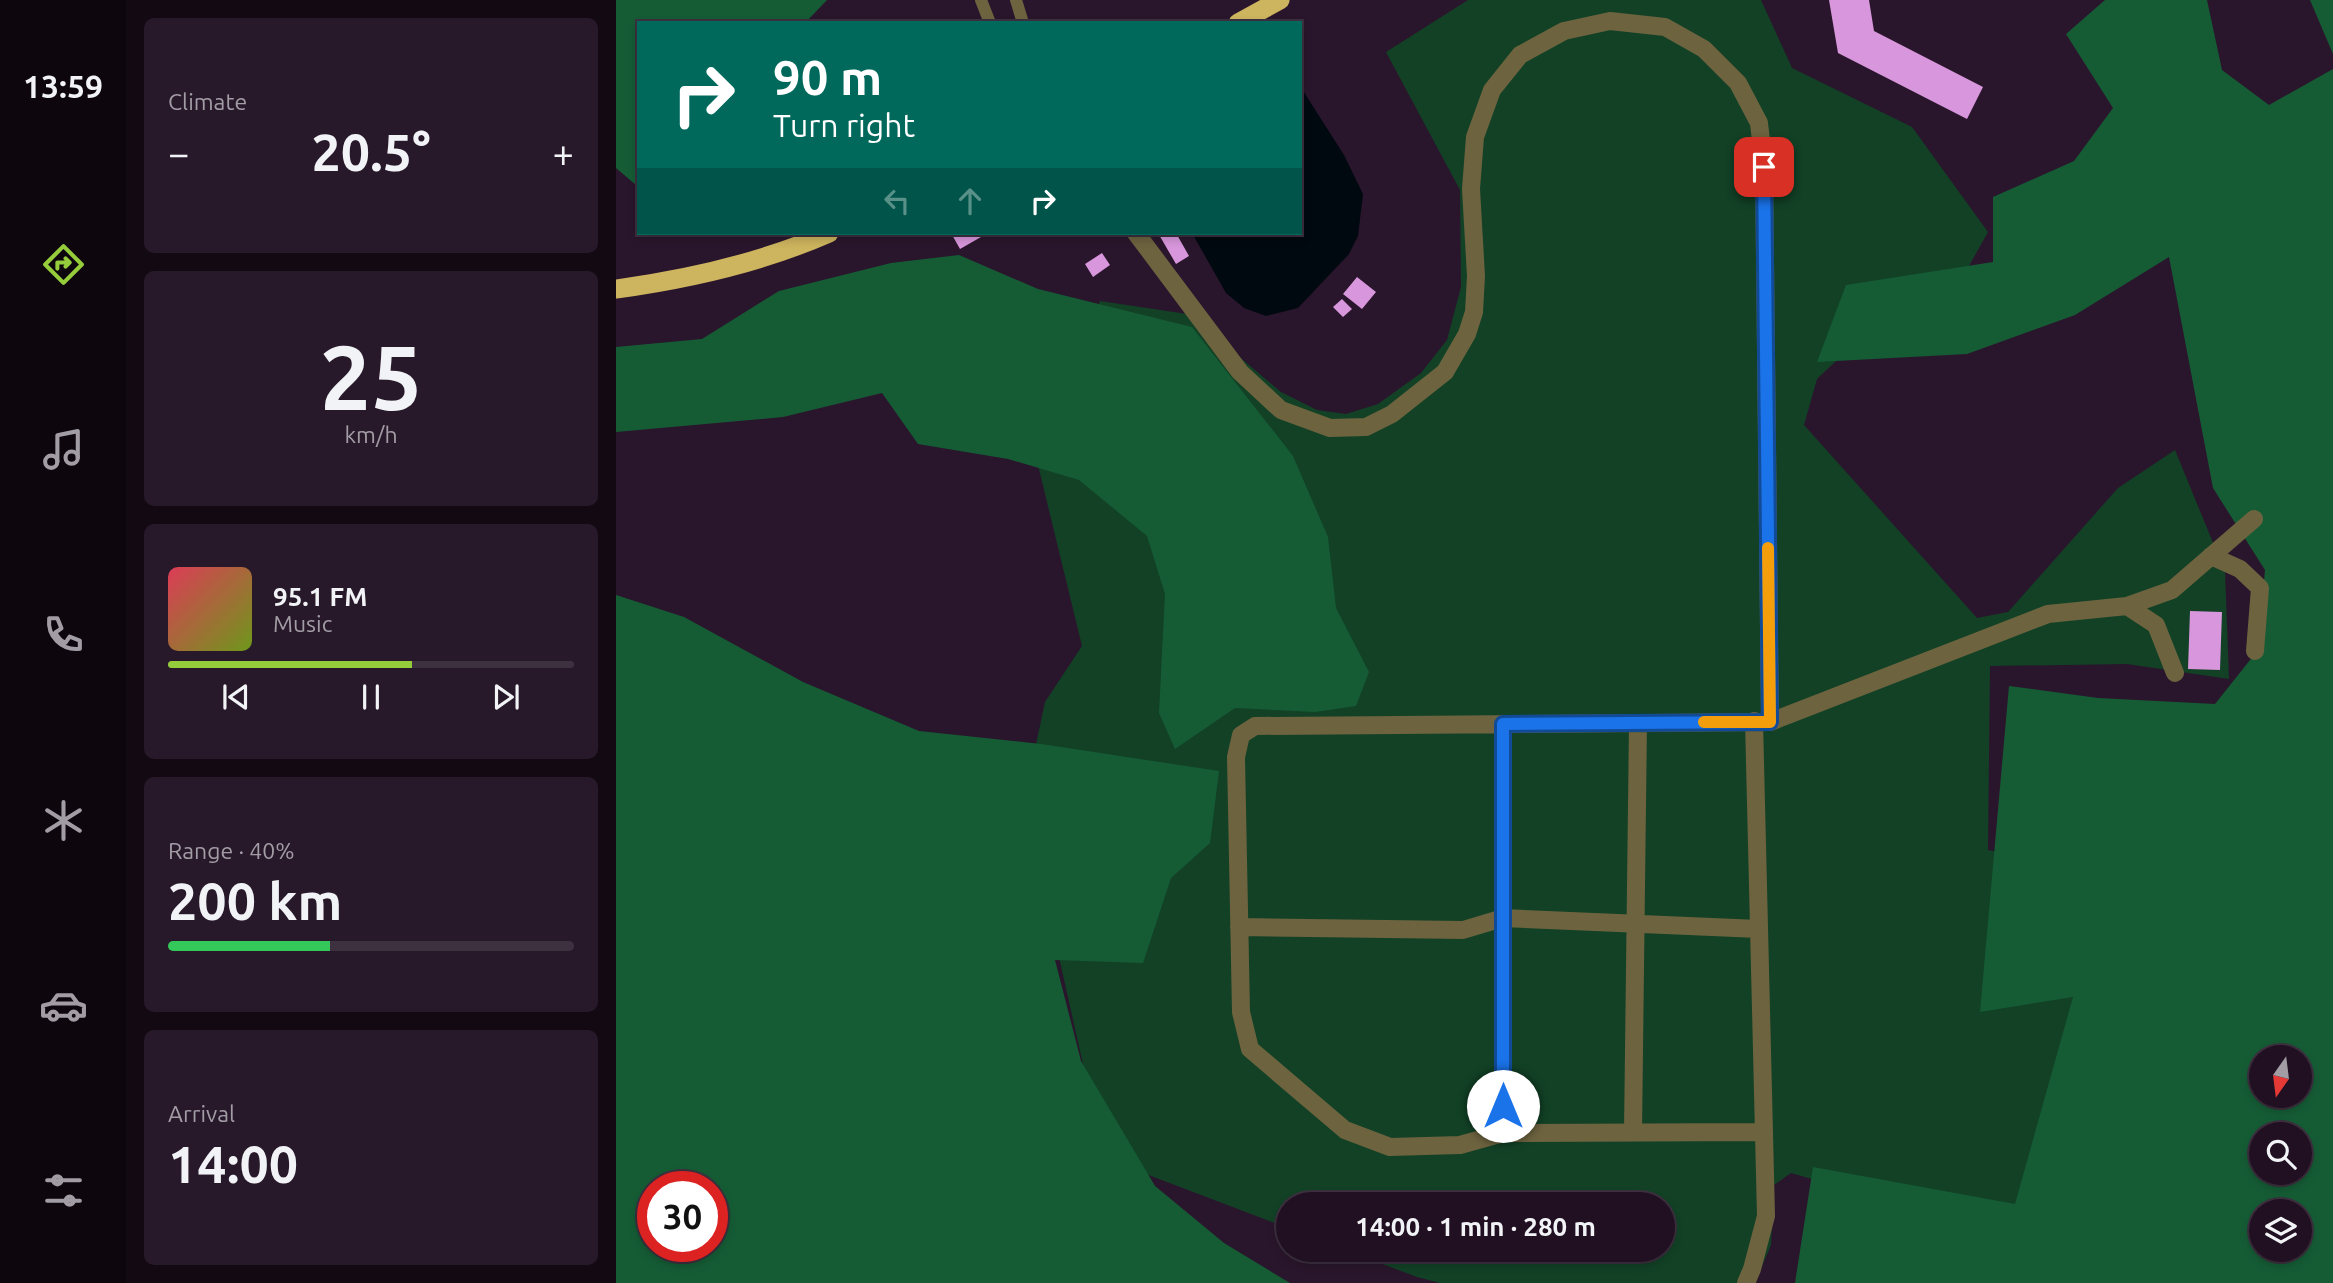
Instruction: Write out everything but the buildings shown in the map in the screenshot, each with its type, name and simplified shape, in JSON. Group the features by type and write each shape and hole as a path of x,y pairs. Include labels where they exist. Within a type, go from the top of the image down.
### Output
{"highway":[{"path":"1242,21 1280,0"},
{"path":"616,289 662,283 730,268 824,235"}],"street":[{"path":"1137,235 1240,372 1281,410 1330,428 1366,427 1415,398 1445,372 1467,334 1474,312 1476,276 1471,189 1475,136 1492,90 1520,55 1564,31 1611,21 1665,27 1704,49 1738,83 1759,122 1764,167 1759,929 1766,1216 1746,1283"},
{"path":"1764,1132 1503,1133 1460,1145 1390,1147 1345,1130 1250,1049 1241,1012 1236,757 1241,735 1255,726 1762,721 2048,614 2127,606 2172,590 2254,519"},
{"path":"2211,556 2240,569 2260,588 2255,651"},
{"path":"2127,606 2156,625 2175,673"},
{"path":"1633,1132 1638,723"},
{"path":"1503,724 1503,1133"},
{"path":"1239,927 1463,930 1503,918 1759,929"}],"lane":[{"path":"981,0 989,21"},
{"path":"1016,0 1022,21"}],"green space":[{"path":"616,0 827,0 807,21 637,21 637,184 616,168"},
{"path":"1468,0 1761,0 1792,68 1912,127 1988,232 1955,291 1909,292 1817,379 1804,425 1977,618 2008,612 2118,488 2175,450 2225,572 2229,679 2127,664 1990,666 1988,850 2163,883 2333,1018 2333,1197 2312,1201 2249,1199 2249,1213 2026,1241 1791,1173 1774,1185 1771,1245 1755,1283 1440,1283 1377,1262 1675,1262 1675,1192 1276,1192 1276,1223 1104,1158 1024,801 1045,702 1082,646 1038,465 1100,301 1207,317 1236,354 1281,392 1317,410 1346,414 1378,404 1421,373 1447,340 1461,287 1460,190 1386,52"},
{"path":"2105,0 2207,0 2222,70 2269,105 2333,69 2333,1283 1795,1283 1813,1167 2015,1204 2073,997 1980,1012 2009,686 2098,698 2215,704 2258,650 2265,570 2213,488 2169,257 2075,315 1967,354 1817,362 1846,285 1993,262 1993,197 2074,161 2113,108 2066,34"},
{"path":"2310,0 2333,0 2333,54"},
{"path":"959,255 1038,289 1192,327 1293,456 1328,537 1336,608 1369,672 1356,706 1315,712 1235,708 1175,749 1159,713 1165,594 1147,536 1079,480 1008,459 918,444 882,393 783,417 616,432 616,347 702,339 779,291 891,263"},
{"path":"616,595 684,617 803,682 919,731 1041,744 1219,771 1210,843 1171,878 1143,963 1055,960 1081,1061 1155,1186 1224,1243 1290,1283 616,1283"}],"shaded area":[{"path":"1302,89 1344,155 1363,194 1358,236 1349,254 1298,308 1266,316 1244,308 1226,293 1193,235 1302,235"}],"slow traffic":[{"path":"1704,722 1770,722 1768,548"}],"route":[{"path":"1503,1106 1503,724 1770,722 1764,167"}]}
